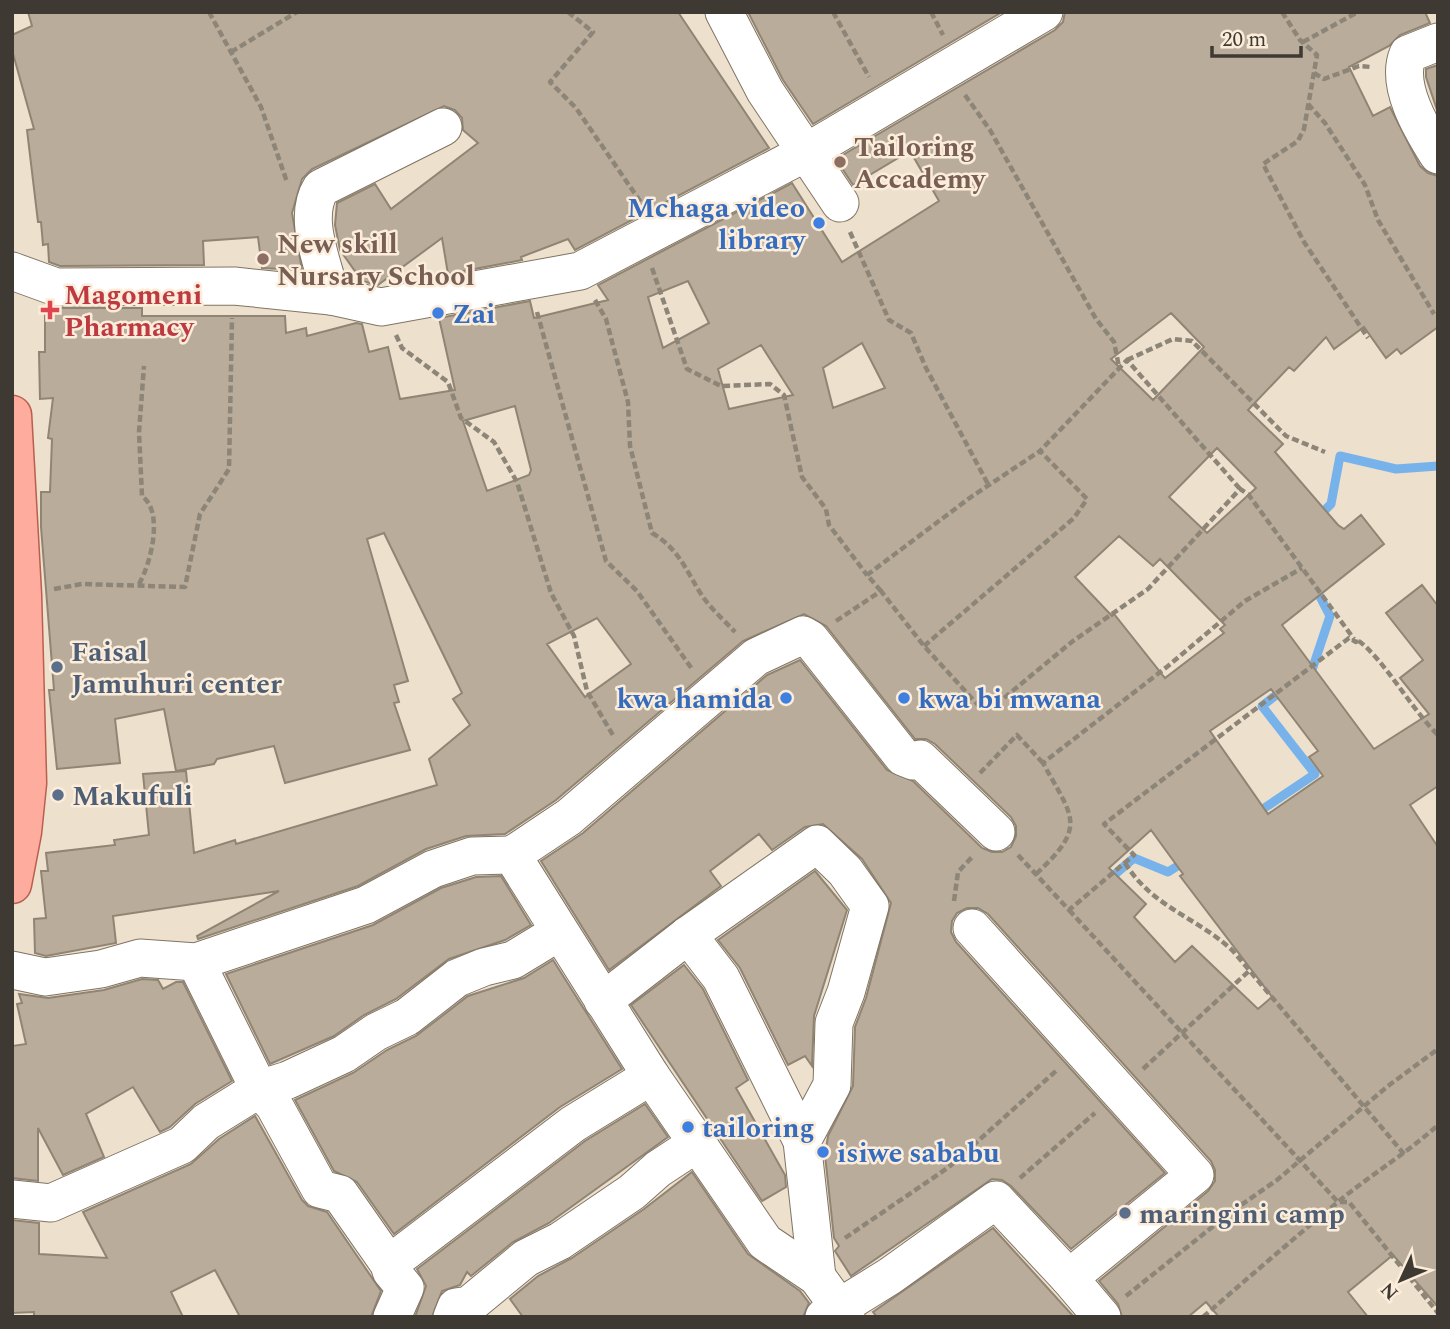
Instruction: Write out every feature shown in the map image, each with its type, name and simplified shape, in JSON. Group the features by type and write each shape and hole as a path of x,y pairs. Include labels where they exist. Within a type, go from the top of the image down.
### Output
{"main road":[{"path":"12,415 22,595 27,783 22,832 12,884"}],"street":[{"path":"724,12 743,55 840,203"},
{"path":"12,271 56,286 234,286 331,296 381,307 580,271 805,153 1044,12"},
{"path":"1438,42 1408,54 1403,65 1413,108 1438,155"},
{"path":"331,296 311,213 314,199 321,188 443,127"},
{"path":"12,970 45,977 101,969 140,958 196,962 366,905 433,869 472,856 512,855 569,817 756,657 803,635 810,639 903,757 913,761 920,759 996,832"},
{"path":"603,1001 688,935 817,844 845,872 870,906 846,992 834,1023 832,1085 802,1141"},
{"path":"512,855 651,1076 765,1242 816,1262"},
{"path":"962,920 1195,1175 1069,1278"},
{"path":"12,1199 51,1203 139,1166 182,1145 206,1122 259,1089 288,1080 344,1054 376,1032 407,1017 457,978 484,967 513,960 559,933"},
{"path":"688,935 721,978 802,1141 816,1262 836,1314 996,1200 1102,1316"},
{"path":"196,962 259,1089 274,1105 320,1189 340,1194 405,1288 392,1317"},
{"path":"389,1264 573,1124 651,1076"},
{"path":"452,1317 456,1307 469,1305 526,1258 560,1241 696,1144"}],"path":[{"path":"209,12 261,107 281,171 295,196 311,213"},
{"path":"231,52 297,12"},
{"path":"568,12 593,32 550,82 576,108 650,233 687,369 721,386 770,384 784,395 802,477 826,509 829,525 924,646 978,705 1004,698 1073,641 1147,589 1240,489"},
{"path":"833,12 849,45 887,104"},
{"path":"1282,12 1303,42 1317,55 1304,129 1298,141 1263,164 1304,242 1367,338"},
{"path":"1303,42 1358,12"},
{"path":"1314,72 1324,79 1359,66 1383,68 1403,65"},
{"path":"948,68 990,130 1096,319 1114,342 1119,368"},
{"path":"1308,104 1325,123 1365,185 1378,220 1434,314"},
{"path":"840,203 856,250 889,320 911,333 926,368 989,486"},
{"path":"580,271 606,319 628,402 630,446 652,533 666,541 688,567 701,594 756,657"},
{"path":"526,282 548,344 570,439 606,561 637,591 712,695"},
{"path":"22,595 82,584 185,587 201,514 229,469 230,334 234,286"},
{"path":"381,307 402,348 447,382 461,418 494,442 517,482 551,593 574,636 587,691 631,765"},
{"path":"867,575 1040,451 1126,360 1173,339 1192,341 1286,436 1325,452"},
{"path":"1126,360 1240,489 1248,494 1356,642"},
{"path":"139,584 150,552 153,511 150,502 142,496 139,432 144,366"},
{"path":"924,646 1074,518 1087,499 1040,451"},
{"path":"1043,763 1168,666 1245,601 1302,568"},
{"path":"810,639 881,590"},
{"path":"1069,910 1133,855 1104,824 1339,643 1349,638 1356,642"},
{"path":"1356,642 1356,639 1367,648 1416,713 1438,735"},
{"path":"958,796 1017,735 1043,763 1073,820 1070,833 1057,854 1035,874"},
{"path":"962,920 958,872 996,832 1338,1202 1349,1202 1438,1312"},
{"path":"1125,863 1139,885 1157,901 1211,930 1233,951 1366,1105 1404,1154"},
{"path":"816,1262 844,1238 939,1174 1080,1048"},
{"path":"1102,1316 1438,1049"},
{"path":"1203,1317 1338,1202 1391,1160 1404,1154 1438,1125"}],"building":[{"path":"28,12 678,12 769,148 575,250 568,239 521,257 522,260 448,274 442,238 378,285 362,281 340,250 335,225 337,203 375,184 391,209 478,143 463,130 462,118 455,110 444,106 312,169 302,179 292,213 302,270 262,268 258,237 203,241 204,265 60,266 49,262 48,244 43,245 27,130 34,129 12,50 12,35 32,26"},
{"path":"748,12 1002,12 813,124 783,80"},
{"path":"1065,12 1425,12 1430,23 1400,35 1389,46 1349,67 1373,116 1390,107 1420,166 1428,173 1438,176 1438,327 1401,354 1397,349 1386,358 1364,327 1334,349 1326,337 1294,371 1289,367 1248,410 1283,444 1275,452 1338,525 1344,529 1361,515 1384,544 1282,625 1374,749 1429,714 1400,678 1423,660 1386,613 1422,585 1438,606 1438,786 1410,805 1438,847 1438,1307 1393,1255 1348,1292 1368,1317 1219,1317 1206,1302 1188,1317 1122,1317 1118,1304 1099,1281 1208,1191 1215,1181 1215,1170 1211,1161 988,914 978,908 967,908 957,913 952,921 951,932 956,942 1165,1173 1071,1249 1011,1186 1002,1180 992,1179 851,1276 835,1251 839,1246 834,1238 825,1155 828,1136 853,1086 855,1027 866,998 891,903 862,859 823,824 805,827 772,850 759,834 710,871 721,886 609,970 541,861 583,833 767,675 800,660 887,770 913,781 982,848 1002,852 1011,847 1016,836 1016,826 1011,817 935,744 926,739 915,739 826,626 804,614 743,641 556,800 505,834 466,836 426,849 358,886 198,939 197,936 279,891 113,916 116,943 46,956 35,953 34,919 46,918 41,871 48,871 46,853 115,845 114,840 149,835 143,774 186,771 194,853 235,840 236,844 437,785 429,759 470,725 453,699 462,693 384,533 367,539 408,681 394,685 399,702 394,703 410,750 285,783 274,746 217,759 214,764 176,771 164,709 115,719 120,763 57,769 49,690 54,690 41,527 41,492 50,492 52,439 48,438 53,398 40,399 39,352 45,352 45,308 142,308 142,316 285,316 286,333 306,328 307,336 356,323 362,324 369,352 388,347 400,399 455,390 439,318 530,301 534,318 608,300 598,285 792,183 842,262 939,201 910,151 853,185 836,159 1055,30 1063,22","holes":["688,281 709,323 663,348 648,297","1171,313 1204,347 1153,400 1111,359","862,343 885,388 833,408 823,368","761,345 793,395 729,409 718,369","515,406 531,470 529,475 487,491 463,421","1217,448 1256,488 1207,533 1169,497","1119,536 1153,566 1160,559 1225,625 1220,629 1224,633 1165,678 1114,614 1112,616 1075,577","597,618 631,664 585,697 547,644","1271,689 1318,751 1309,757 1323,776 1268,814 1210,731","1151,830 1183,874 1180,876 1272,997 1258,1009 1192,946 1175,962 1134,917 1146,904 1109,868"]},
{"path":"1438,65 1438,113 1426,77 1426,69"},
{"path":"815,871 847,910 814,1016 812,1066 805,1056 788,1065 740,968 718,940"},
{"path":"501,876 531,925 505,940 449,959 396,999 364,1015 334,1036 270,1064 226,974 373,925 441,888 476,877"},
{"path":"553,960 622,1069 560,1107 394,1234 357,1182 334,1171 295,1100 353,1073 387,1050 416,1036 468,996 524,978"},
{"path":"684,965 703,989 748,1080 736,1088 785,1175 786,1187 762,1201 631,1005"},
{"path":"142,979 158,980 163,989 176,982 183,982 232,1081 195,1104 170,1127 160,1132 133,1087 86,1114 104,1157 63,1175 38,1128 38,1181 12,1178 12,1046 26,1044 17,1004 22,1003 19,994 48,998 104,990"},
{"path":"645,1104 668,1137 549,1223 513,1242 471,1276 467,1272 460,1285 442,1291 432,1317 415,1317 426,1286 417,1269 585,1141"},
{"path":"255,1116 302,1200 308,1206 327,1212 381,1291 371,1317 240,1317 215,1270 171,1292 183,1317 34,1317 34,1312 12,1313 12,1220 39,1223 39,1254 107,1258 83,1212 191,1164 219,1139"},
{"path":"692,1172 748,1254 800,1291 809,1303 803,1317 523,1317 510,1299 538,1276 572,1258 644,1209"},
{"path":"993,1228 1074,1317 877,1317 873,1312"}],"waterway":[{"path":"1317,518 1331,504 1340,456 1396,469 1438,466"},
{"path":"1304,674 1313,667 1330,616 1315,587"},
{"path":"1257,813 1315,774 1262,706 1284,689"},
{"path":"1107,881 1134,858 1168,872 1187,860"}],"place":[{"name":"Tailoring Accademy","path":"840,162"},
{"name":"Mchaga video library","path":"819,223"},
{"name":"New skill Nursary School","path":"263,259"},
{"name":"Magomeni Pharmacy","path":"50,310"},
{"name":"Zai","path":"438,313"},
{"name":"Faisal Jamuhuri center","path":"57,667"},
{"name":"kwa hamida","path":"786,698"},
{"name":"kwa bi mwana","path":"904,698"},
{"name":"Makufuli","path":"58,795"},
{"name":"tailoring","path":"688,1127"},
{"name":"isiwe sababu","path":"823,1152"},
{"name":"maringini camp","path":"1125,1213"}]}
